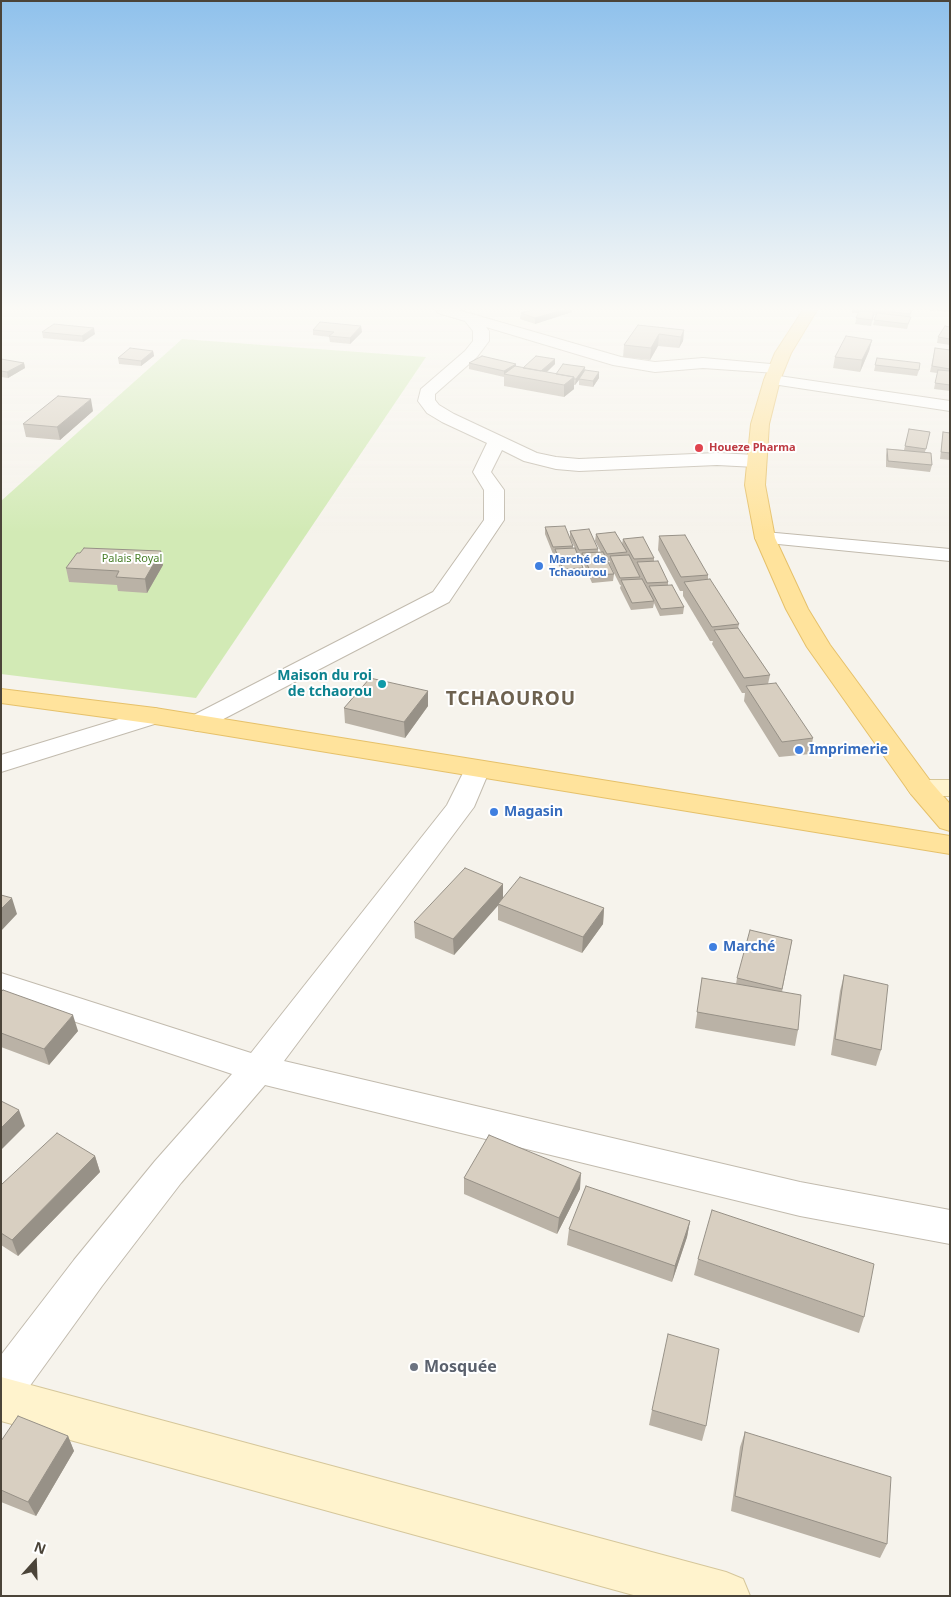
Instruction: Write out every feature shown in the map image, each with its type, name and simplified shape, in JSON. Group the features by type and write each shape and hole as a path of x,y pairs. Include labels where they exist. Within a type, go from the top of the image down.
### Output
{"main road":[{"path":"771,385 760,424 755,485 765,538 797,609 819,647 921,788 950,822"},
{"path":"1,696 155,716 950,845"}],"street":[{"path":"434,385 427,393 426,401 433,409 531,457 556,463 579,465 717,459 756,461"},
{"path":"832,385 950,406"},
{"path":"197,723 440,597 494,520 494,490 482,472 497,441"},
{"path":"765,538 950,555"},
{"path":"1,764 155,716"},
{"path":"1,1390 106,1250 168,1172 258,1069 460,807 477,769"},
{"path":"921,788 950,788"},
{"path":"1,985 258,1069 800,1198 950,1227"},
{"path":"1,1399 726,1596"}],"green space":[{"name":"Palais Royal","path":"131,385 407,385 196,698 1,674 1,501"}],"building":[{"path":"58,396 91,399 57,427 23,424"},
{"path":"909,429 930,432 926,449 905,446"},
{"path":"943,432 950,433 950,453 941,452"},
{"path":"887,449 931,453 932,465 888,461"},
{"path":"565,526 573,546 553,547 545,527"},
{"path":"589,529 598,549 579,550 570,531"},
{"path":"615,532 627,552 607,554 596,534"},
{"path":"685,535 708,575 681,577 659,536"},
{"path":"643,537 654,558 634,559 623,539"},
{"path":"84,548 161,551 145,579 116,577 119,571 66,568 77,553 80,553"},
{"path":"575,548 583,568 563,569 555,549"},
{"path":"603,552 614,574 592,575 582,553"},
{"path":"629,555 640,577 620,578 610,556"},
{"path":"658,561 668,582 647,583 637,562"},
{"path":"642,579 654,601 632,603 621,580"},
{"path":"710,579 739,624 712,627 684,582"},
{"path":"672,585 684,607 661,609 649,586"},
{"path":"738,628 770,675 744,678 714,630"},
{"path":"370,678 428,691 404,722 344,708"},
{"path":"776,683 813,738 782,742 746,686"},
{"path":"465,868 503,884 453,939 414,922"},
{"path":"520,877 604,908 583,937 498,904"},
{"path":"1,895 12,898 1,909"},
{"path":"750,930 792,940 782,989 737,978"},
{"path":"844,975 888,985 881,1050 835,1039"},
{"path":"702,978 801,995 798,1030 697,1012"},
{"path":"3,990 73,1015 44,1049 1,1033 1,992"},
{"path":"1,1101 19,1110 1,1128"},
{"path":"57,1133 95,1156 12,1240 1,1233 1,1185"},
{"path":"489,1135 581,1173 559,1218 464,1178"},
{"path":"586,1186 690,1221 675,1266 569,1229"},
{"path":"712,1210 874,1264 864,1317 698,1259"},
{"path":"668,1334 719,1349 706,1426 652,1410"},
{"path":"18,1416 68,1436 28,1502 1,1490 1,1441"},
{"path":"745,1432 891,1477 887,1544 735,1496"}],"place":[{"name":"Houeze Pharma","path":"699,448"},
{"name":"Marché de Tchaourou","path":"539,566"},
{"name":"Maison du roi de tchaorou","path":"382,684"},
{"name":"Imprimerie","path":"799,750"},
{"name":"Magasin","path":"494,812"},
{"name":"Marché","path":"713,947"},
{"name":"Mosquée","path":"414,1367"}],"district":[{"name":"TCHAOUROU","path":"511,700"}]}
